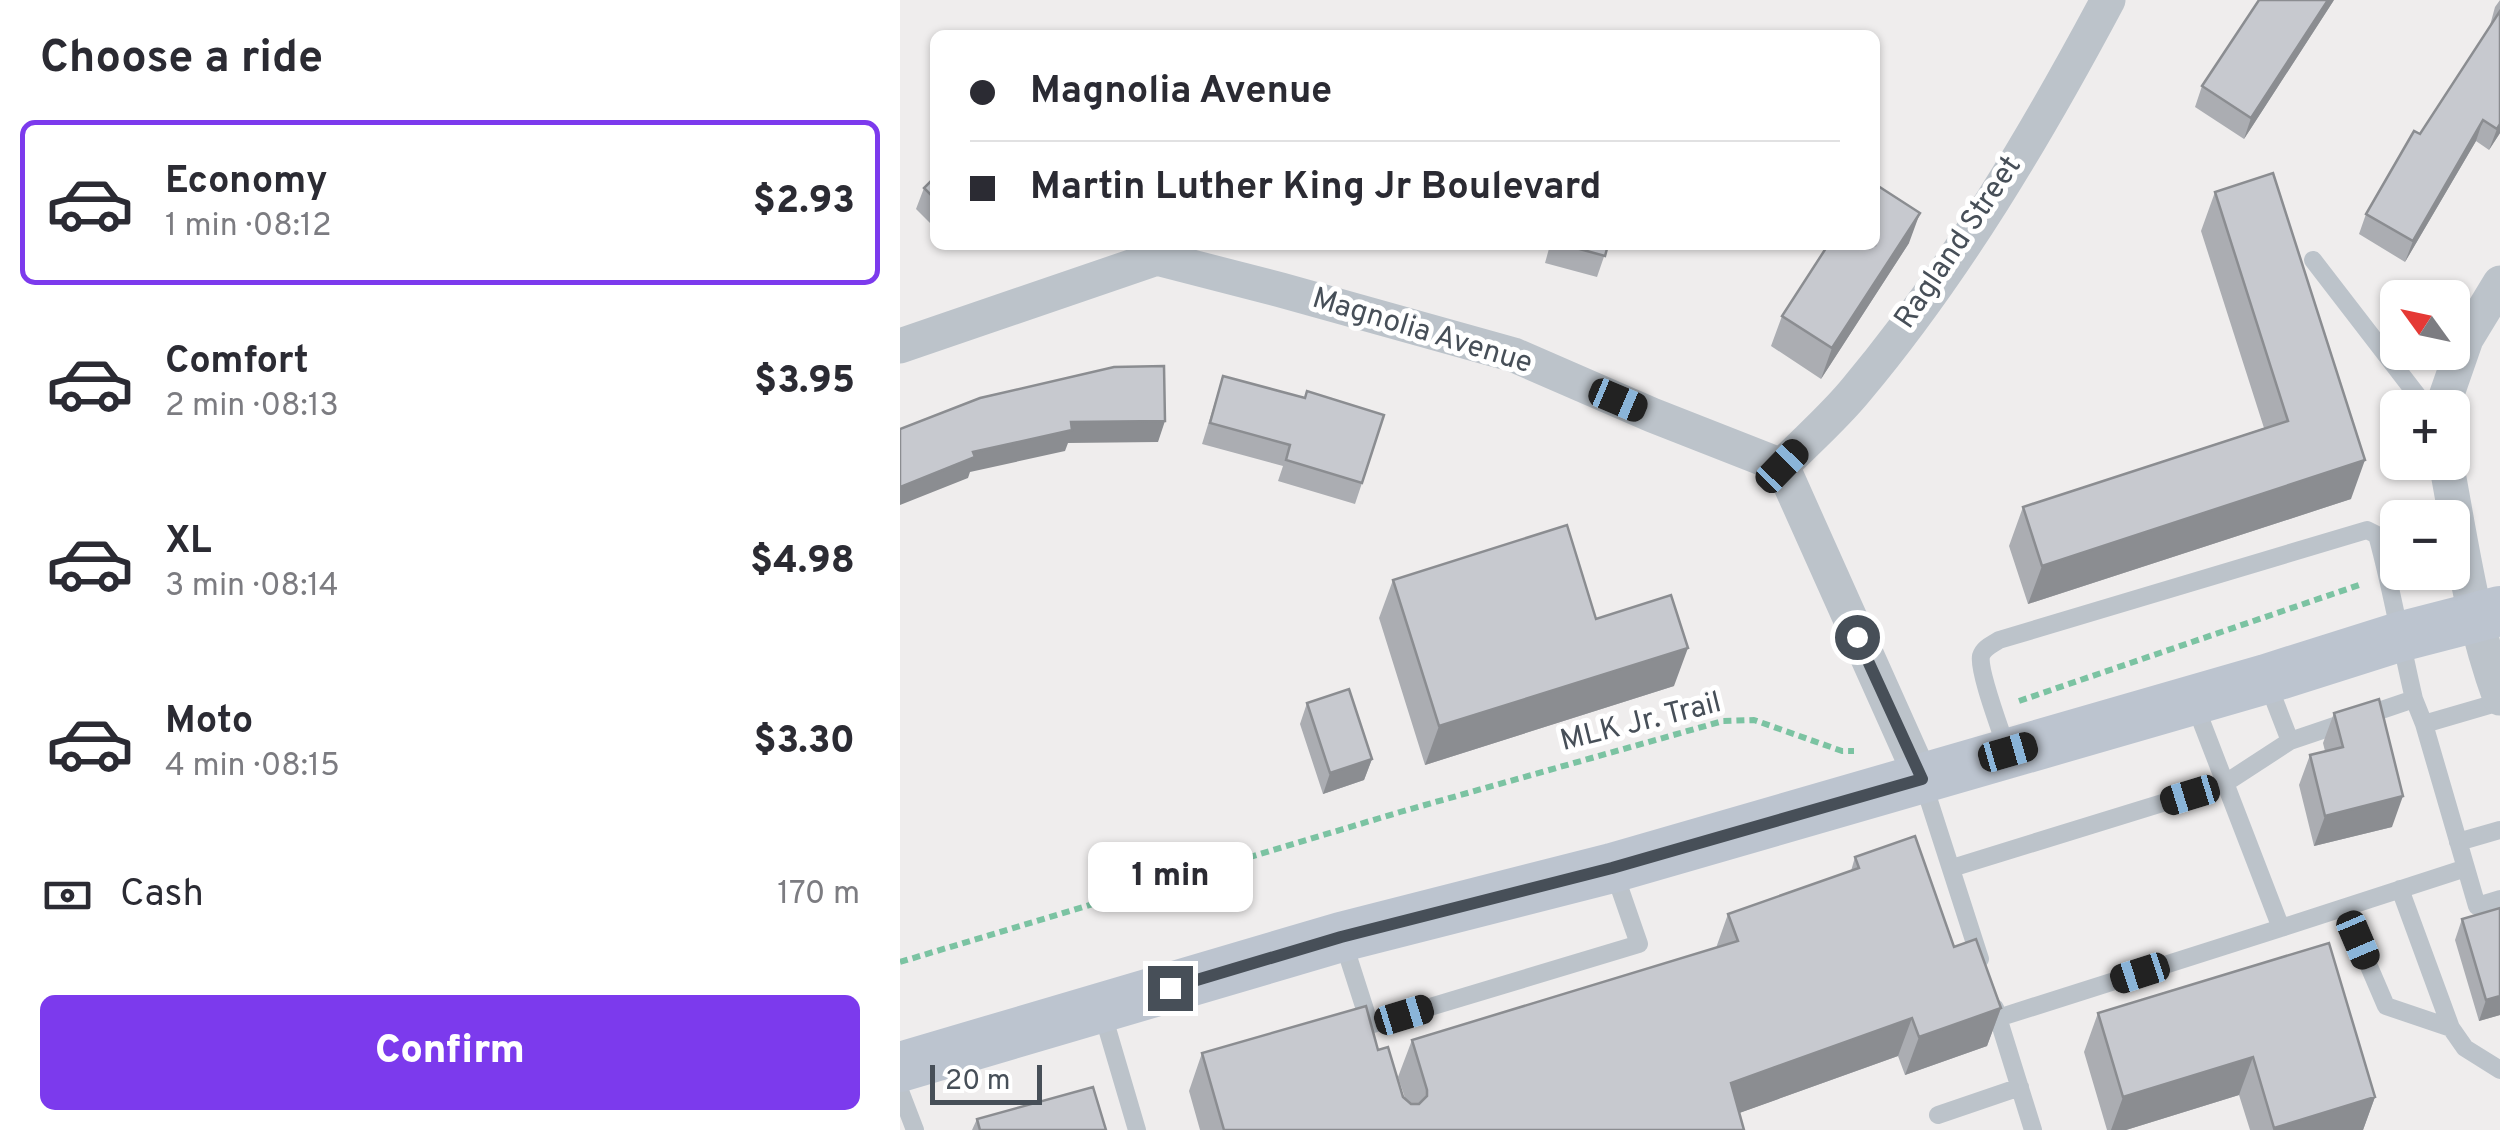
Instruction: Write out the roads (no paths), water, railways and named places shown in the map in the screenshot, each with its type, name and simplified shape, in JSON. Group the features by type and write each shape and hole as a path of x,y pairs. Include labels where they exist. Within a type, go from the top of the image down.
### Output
{"main road":[{"path":"900,1067 1341,937 1612,868 1912,759 2001,731 2193,700 2399,637 2488,615"}],"street":[{"name":"Ragland Street","path":"1782,466 1855,391 1960,253 2067,78 2108,0"},
{"name":"Magnolia Avenue","path":"900,346 1157,258 1514,355 1782,466"},
{"path":"2448,390 2466,339 2500,283"},
{"path":"1782,466 1912,759"},
{"path":"2451,480 2488,615 2486,661 2500,700"}],"lane":[{"path":"2313,260 2413,390"},
{"path":"2001,731 1981,670 1986,648 1999,640 2366,530 2377,535 2414,699 2477,906 2500,899"},
{"path":"2266,679 2290,741"},
{"path":"1952,868 2224,784 2290,741 2414,699"},
{"path":"2193,700 2281,928"},
{"path":"2424,724 2500,700"},
{"path":"1912,759 1952,868 2034,1130"},
{"path":"2458,842 2500,830"},
{"path":"1341,937 1372,1034 1639,944 1612,868"},
{"path":"1998,1018 2466,868"},
{"path":"2400,889 2451,1028 2465,1048 2500,1070"},
{"path":"2344,908 2386,1006 2451,1028"},
{"path":"1101,1008 1137,1130"},
{"path":"1938,1115 2020,1087"},
{"path":"900,1090 915,1130"}]}
